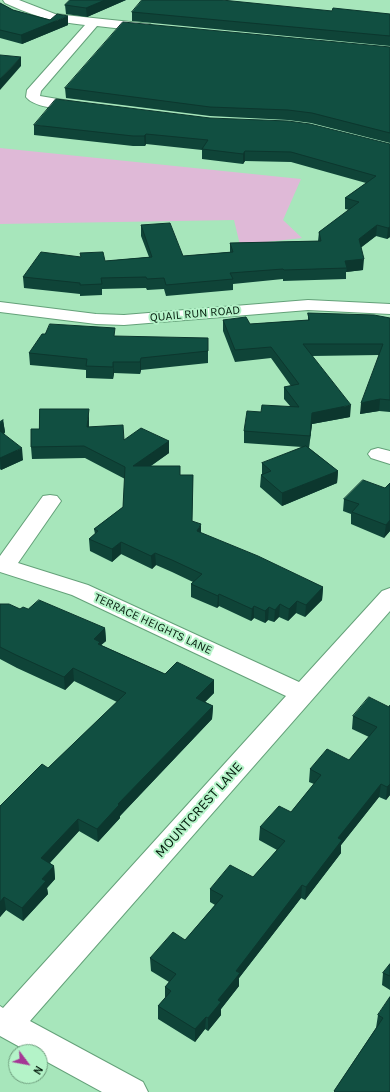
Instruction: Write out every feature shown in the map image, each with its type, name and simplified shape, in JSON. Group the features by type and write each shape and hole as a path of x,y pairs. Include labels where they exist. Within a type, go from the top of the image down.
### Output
{"street":[{"path":"8,0 40,14 73,21 163,30"},
{"path":"93,23 34,90 34,97 38,102 94,109"},
{"name":"QUAIL RUN ROAD","path":"0,307 96,319 124,320 308,305 390,307"},
{"path":"2,566 50,501"},
{"name":"TERRACE HEIGHTS LANE","path":"2,566 36,574 80,590 302,694"},
{"name":"MOUNTCREST LANE","path":"4,1022 390,596"},
{"path":"4,1022 132,1092"}],"shaded area":[{"path":"0,148 301,179 283,220 302,238 240,245 234,220 0,224"}],"building":[{"path":"70,0 105,0 86,8 65,5"},
{"path":"142,0 222,0 332,11 333,8 390,14 390,36 132,12"},
{"path":"0,3 13,10 50,20 57,14 68,16 21,35 0,30"},
{"path":"123,22 390,47 390,133 312,113 288,110 210,107 65,88"},
{"path":"0,55 21,57 0,79"},
{"path":"56,99 210,118 288,121 310,124 390,144 390,227 388,228 377,225 359,239 364,259 345,261 347,268 283,269 230,273 233,279 166,285 164,278 101,278 102,284 80,285 80,283 23,277 41,252 81,257 80,253 103,252 105,261 152,257 141,225 170,223 183,256 233,252 230,243 321,241 319,232 359,202 345,198 376,176 291,152 245,151 243,154 202,149 208,140 146,134 144,136 133,136 34,125"},
{"path":"308,313 374,315 390,318 390,400 380,399 361,403 383,344 303,344 351,405 312,413 310,436 244,431 247,411 261,412 262,405 299,407 284,387 299,384 271,347 235,350 223,320 246,317 250,324 309,320"},
{"path":"50,324 115,328 114,336 208,338 208,351 141,358 140,362 113,362 113,367 86,366 87,359 29,353 42,334 45,334"},
{"path":"40,409 89,409 87,427 123,425 124,440 141,428 169,441 133,466 180,466 180,475 193,475 192,521 201,524 197,531 258,556 323,587 306,605 297,601 289,609 280,604 275,610 269,607 265,611 254,606 252,609 219,594 218,596 191,584 202,574 172,560 155,553 151,556 121,542 112,549 89,539 98,531 94,529 123,507 125,467 84,446 31,447 31,429 39,429"},
{"path":"0,431 22,448 0,458"},
{"path":"306,446 338,471 282,493 261,475 271,471 262,463"},
{"path":"363,480 385,488 390,483 390,520 386,525 352,512 359,504 344,499"},
{"path":"39,600 105,628 94,639 100,642 98,644 165,674 177,662 214,680 196,698 213,706 118,804 119,805 97,829 78,819 41,858 54,866 42,879 46,881 22,908 4,897 0,902 0,806 42,764 48,768 126,693 73,668 64,677 0,647 0,604 9,604 20,609 23,607 28,609"},
{"path":"369,697 389,707 390,705 390,784 387,787 381,784 338,838 342,840 306,887 302,885 236,971 240,973 218,1000 221,1002 208,1018 206,1017 195,1029 158,1006 171,991 165,987 176,974 150,958 173,932 185,940 223,896 210,889 230,865 253,877 285,841 260,827 279,806 291,812 321,775 310,769 327,749 349,760 377,727 353,716"},
{"path":"390,964 390,976 383,973"},
{"path":"390,997 390,1092 335,1092 334,1091 383,1018 378,1015"}]}
